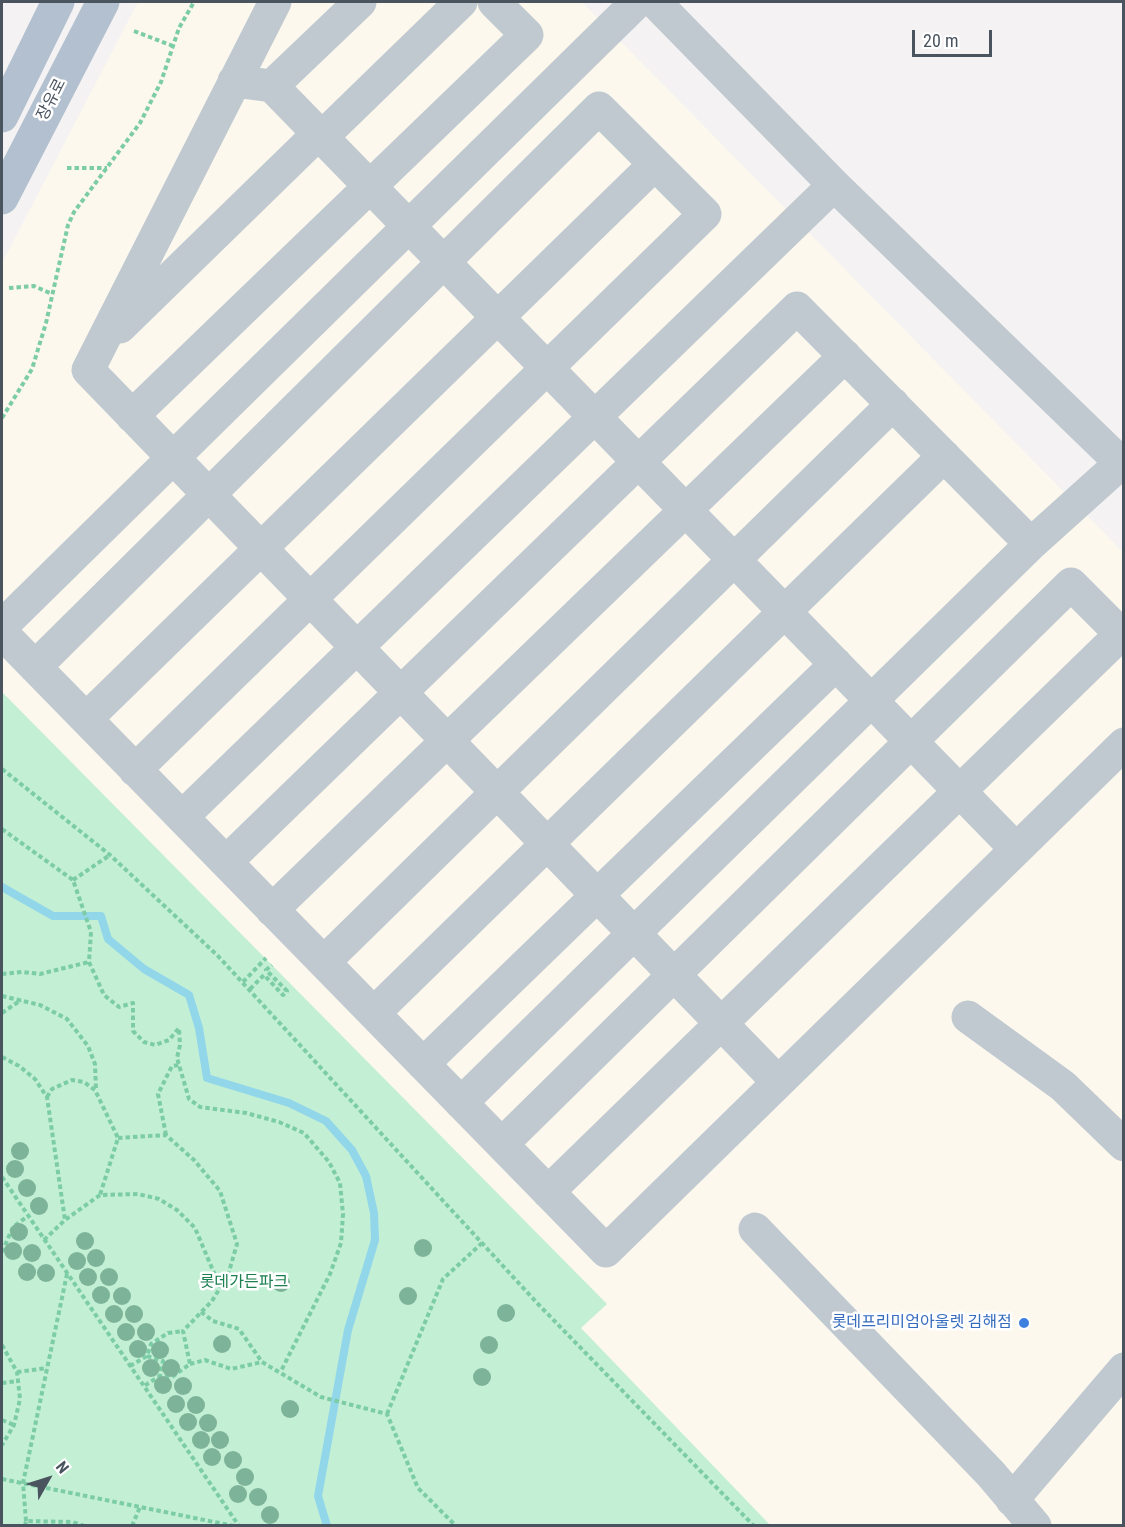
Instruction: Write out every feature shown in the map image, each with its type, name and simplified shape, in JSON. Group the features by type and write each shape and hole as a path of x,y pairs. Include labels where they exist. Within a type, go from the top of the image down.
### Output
{"main road":[{"path":"2,116 58,2"},
{"name":"장유로","path":"2,198 102,2"}],"street":[{"path":"274,2 88,370 778,1082"},
{"path":"272,86 360,2"},
{"path":"100,346 461,2"},
{"path":"132,416 527,35 494,2"},
{"path":"2,626 638,2"},
{"path":"461,1103 1031,544 1122,464 834,185 655,2"},
{"path":"234,81 272,86 1016,849"},
{"path":"35,668 599,108 705,214 135,770"},
{"path":"86,719 655,164"},
{"path":"182,817 834,185"},
{"path":"226,862 797,308 1031,544"},
{"path":"272,910 845,356"},
{"path":"324,962 893,404"},
{"path":"374,1013 944,456"},
{"path":"502,1144 1071,584 1122,636 548,1192"},
{"path":"2,633 606,1251 1124,744"},
{"path":"423,1064 836,664"},
{"path":"968,1017 1063,1086 1124,1145"},
{"path":"755,1229 991,1474 1035,1526"},
{"path":"1012,1500 1124,1369"}],"path":[{"path":"2,418 32,369 68,225 140,123 161,82 179,28 194,2"},
{"path":"134,31 173,46"},
{"path":"67,168 107,168"},
{"path":"9,288 34,286 52,294"},
{"path":"2,769 110,855 250,989 538,1304 754,1526"},
{"path":"2,829 73,880 91,932 89,962 104,995 119,1007 134,1003 133,1031 144,1042 155,1045 169,1040 179,1028 179,1065 189,1099 200,1107 246,1113 279,1122 304,1133 329,1162 340,1183 344,1214 341,1243 330,1274 281,1371"},
{"path":"73,880 110,855"},
{"path":"243,982 266,958"},
{"path":"2,974 22,972 40,974 89,962"},
{"path":"250,989 264,975 283,995 287,992 266,970 272,965"},
{"path":"2,996 54,1011 67,1019 77,1031 95,1064 95,1090 118,1138 100,1195"},
{"path":"2,1013 22,1000"},
{"path":"2,1056 35,1079 46,1097 65,1220"},
{"path":"130,1366 147,1356 152,1344 168,1333 183,1331 201,1312 228,1275 237,1244 220,1191 194,1160 166,1135 158,1094 172,1066 179,1065"},
{"path":"46,1097 52,1089 72,1080 84,1082 95,1090"},
{"path":"118,1138 166,1135"},
{"path":"2,1177 240,1526"},
{"path":"44,1240 65,1220 100,1195 138,1194 159,1199 177,1210 195,1228 220,1287"},
{"path":"2,1252 13,1227 28,1216"},
{"path":"456,1526 418,1488 387,1414 443,1279 482,1243"},
{"path":"67,1274 23,1483 26,1523 72,1522 85,1526"},
{"path":"201,1312 213,1321 239,1329 262,1362 281,1371 321,1397 387,1414"},
{"path":"183,1331 190,1364"},
{"path":"2,1345 16,1372 20,1399 14,1425 2,1445"},
{"path":"147,1356 163,1360 160,1376"},
{"path":"144,1386 160,1376 172,1377 190,1364 205,1360 231,1369 262,1362"},
{"path":"16,1372 47,1368"},
{"path":"2,1383 18,1381"},
{"path":"2,1420 14,1425"},
{"path":"2,1479 234,1526"},
{"path":"132,1526 140,1507"}],"shaded area":[{"path":"138,2 582,2 1123,552 1123,1525 2,1525 2,263"}],"green space":[{"name":"롯데가든파크","path":"2,692 607,1304 581,1328 770,1525 2,1525"}],"waterway":[{"path":"2,887 53,916 101,916 108,939 144,969 189,995 199,1028 207,1078 289,1103 326,1121 352,1150 366,1176 374,1213 375,1240 348,1330 318,1496 327,1526"}],"place":[{"name":"롯데프리미엄아울렛 김해점","path":"1024,1323"}]}
